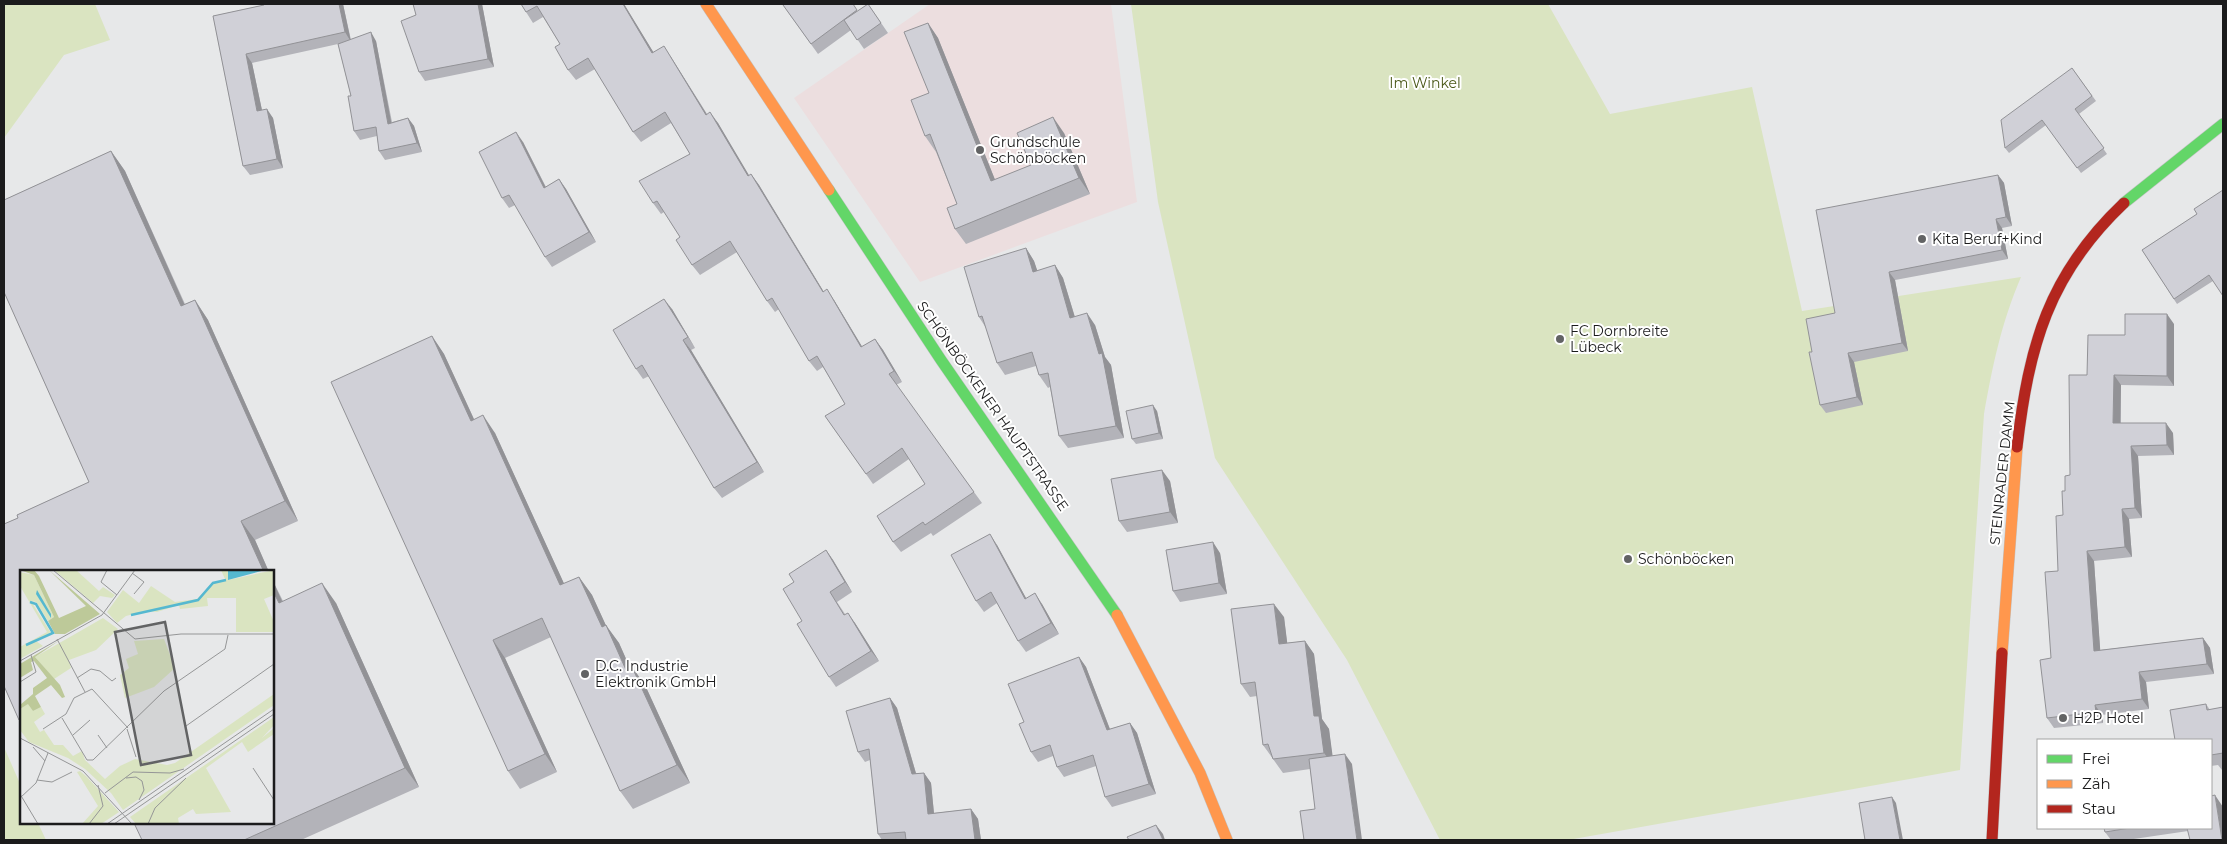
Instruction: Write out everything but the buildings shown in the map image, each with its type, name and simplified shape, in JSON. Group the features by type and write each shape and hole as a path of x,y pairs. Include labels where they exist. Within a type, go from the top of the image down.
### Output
{"street":[{"name":"SCHÖNBÖCKENER HAUPTSTRASSE","path":"706,4 941,360 1116,612 1200,773 1227,840"},
{"name":"STEINRADER DAMM","path":"1992,840 1995,738 2018,430 2029,368 2038,333 2052,298 2073,262 2094,233 2113,213 2223,124"}],"shaded area":[{"name":"Grundschule Schönböcken","path":"930,4 1111,4 1137,202 920,282 794,98"}],"green space":[{"path":"4,4 95,4 110,40 64,55 4,138"},
{"name":"Schönböcken","path":"1131,4 1548,4 1610,114 1752,87 1802,311 2021,277 1998,344 1984,414 1960,770 1568,840 1440,840 1347,660 1215,458 1158,202"},
{"path":"4,747 20,784 20,824 38,824 46,840 4,840"}],"traffic: fast":[{"path":"2124,203 2223,124"},
{"path":"829,190 941,360 1117,615"}],"traffic: slow":[{"path":"706,4 829,190"},
{"path":"2002,653 2017,447"},
{"path":"1117,615 1200,773 1227,840"}],"traffic: jam":[{"path":"2017,447 2028,376 2036,344 2047,314 2060,285 2077,257 2098,230 2124,203"},
{"path":"1992,840 2002,653"}],"place":[{"name":"Grundschule Schönböcken","path":"980,150"},
{"name":"Kita Beruf+Kind","path":"1922,239"},
{"name":"FC Dornbreite Lübeck","path":"1560,339"},
{"name":"Schönböcken","path":"1628,559"},
{"name":"D.C. Industrie Elektronik GmbH","path":"585,674"},
{"name":"H2P Hotel","path":"2063,718"}],"park label":[{"name":"Im Winkel","path":"1425,83"}]}
